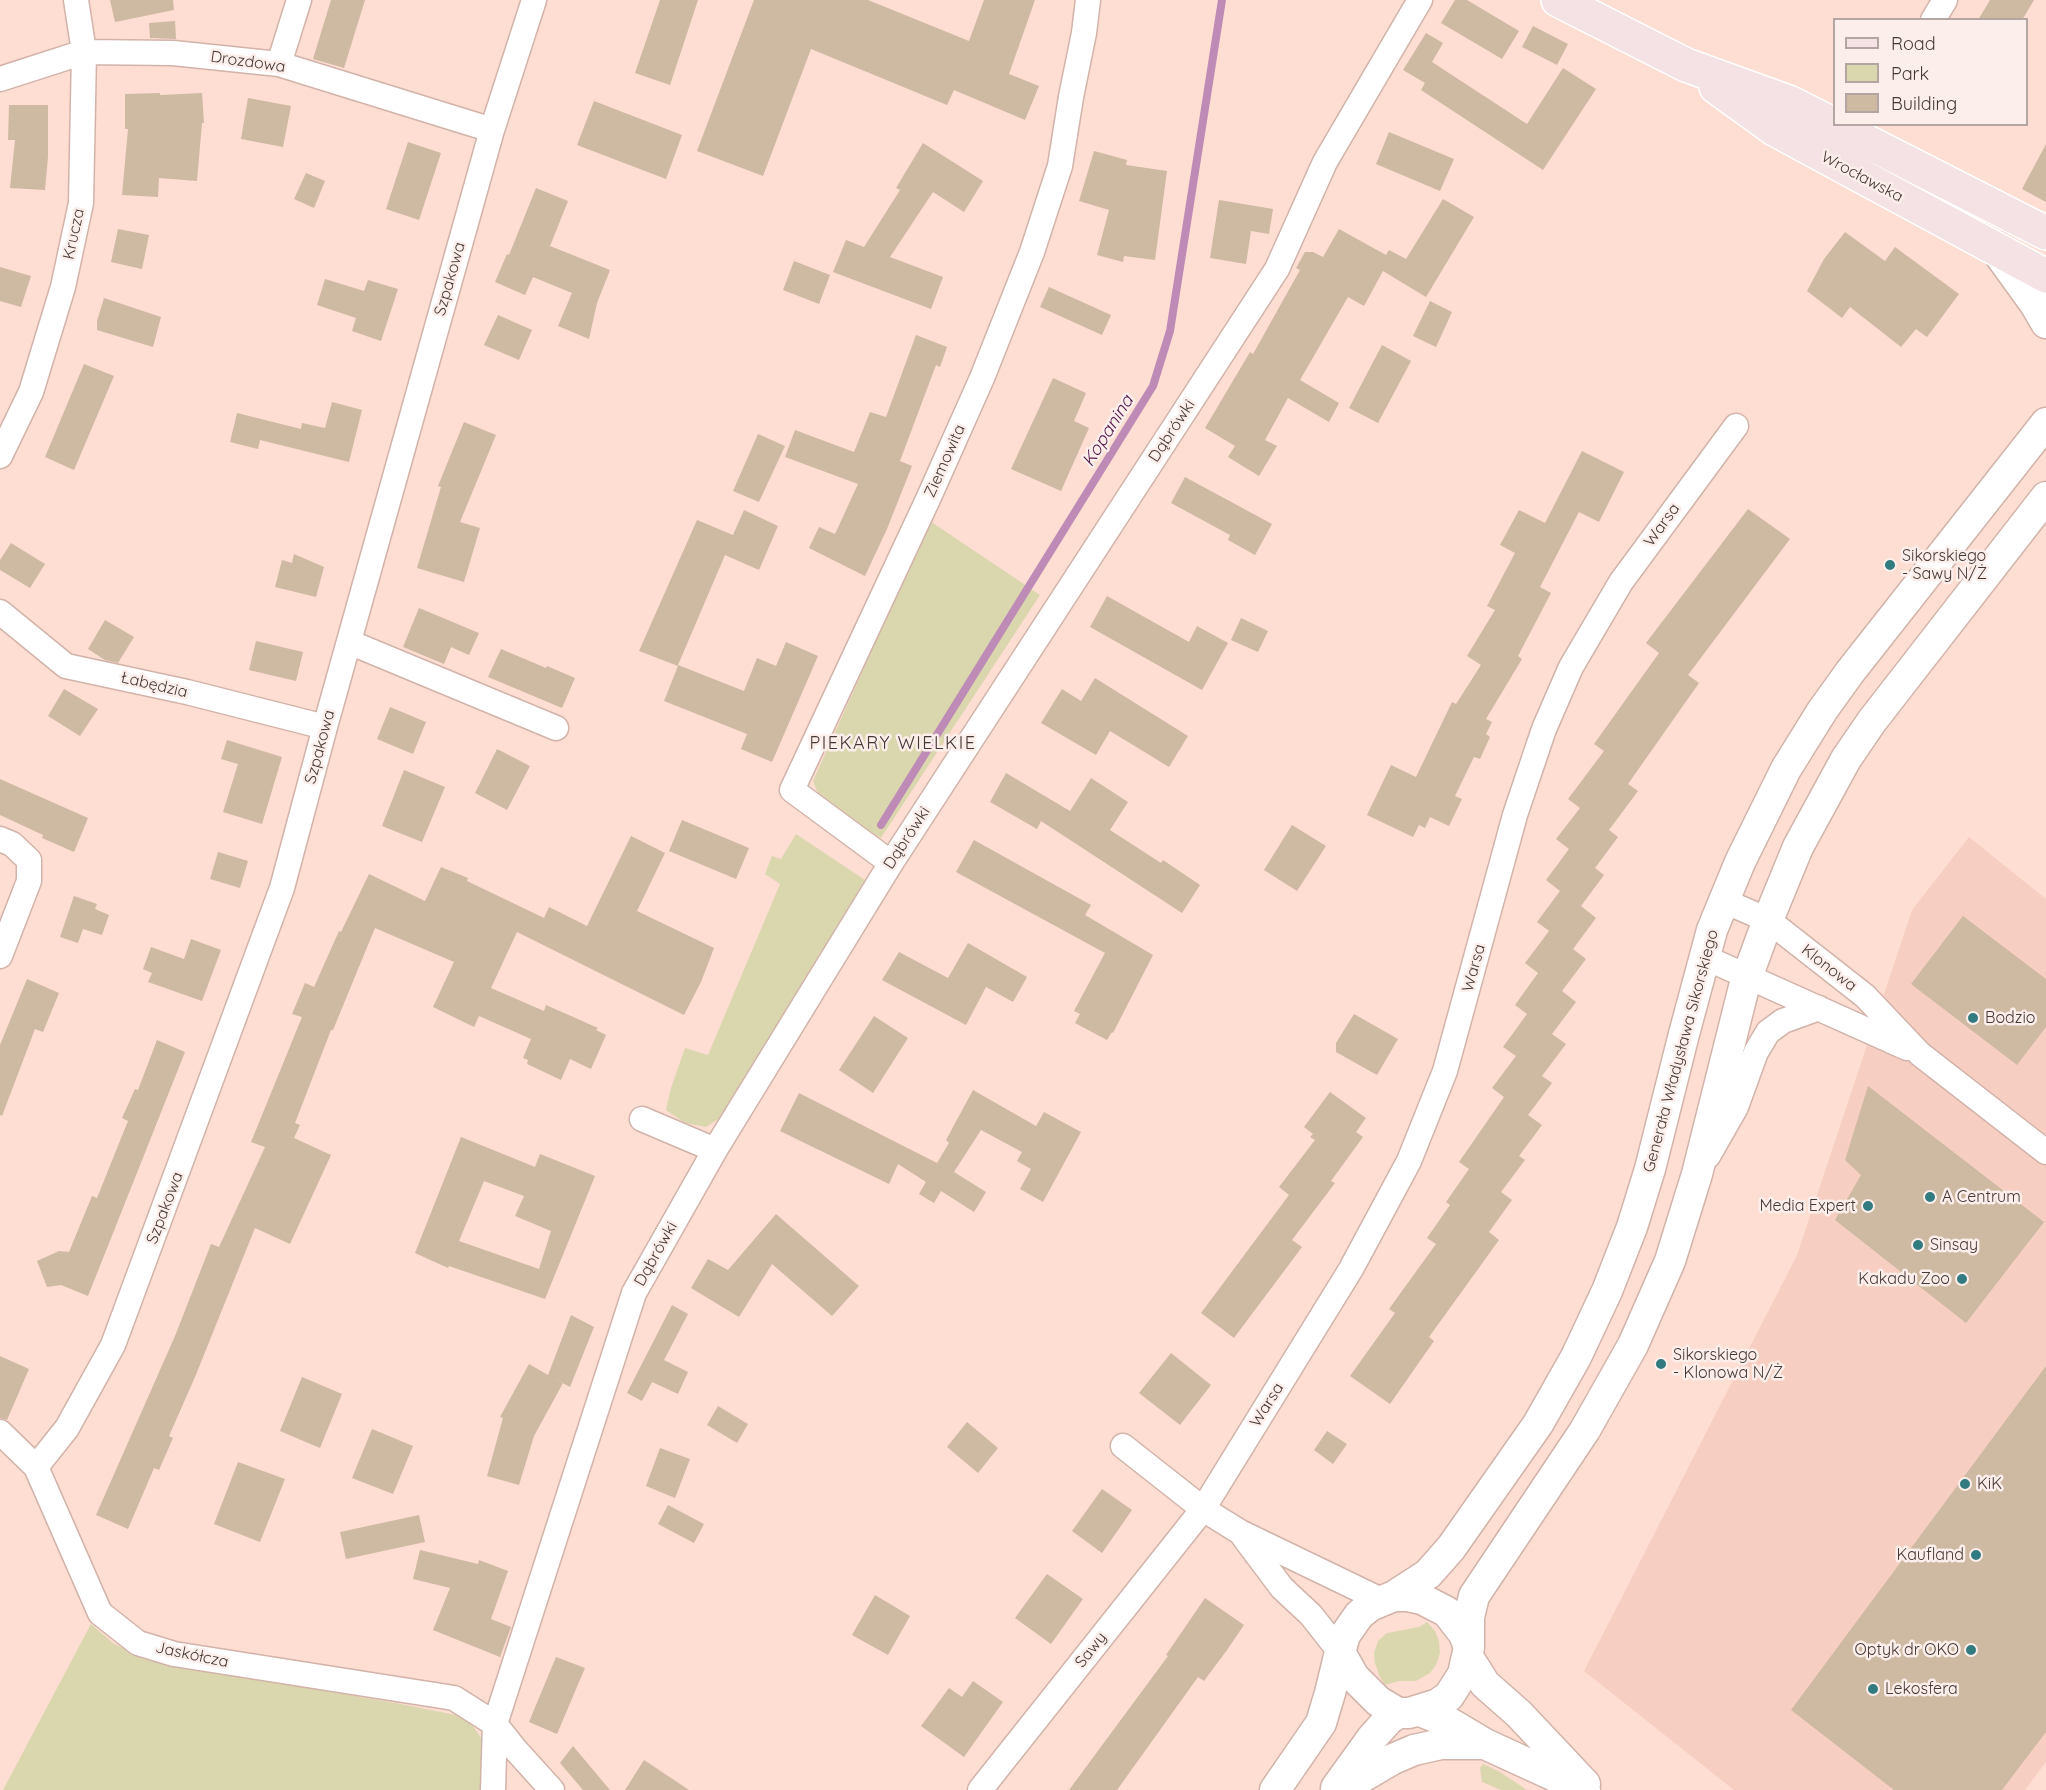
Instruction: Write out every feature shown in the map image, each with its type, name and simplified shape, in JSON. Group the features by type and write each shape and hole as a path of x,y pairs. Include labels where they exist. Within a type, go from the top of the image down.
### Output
{"main road":[{"name":"Wrocławska","path":"1558,0 1686,65 1833,119"},
{"name":"Wrocławska","path":"1686,65 1774,129 2046,276"},
{"name":"Wrocławska","path":"1852,126 1871,133 2046,233"}],"street":[{"name":"Krucza","path":"0,456 31,392 63,286 81,202 84,52 76,0"},
{"path":"279,64 299,0"},
{"name":"Szpakowa","path":"36,1467 67,1428 113,1345 282,888 492,130 534,0"},
{"name":"Ziemowita","path":"891,863 792,790 944,465 982,378 1032,252 1060,166 1088,0"},
{"name":"Dąbrówki","path":"493,1790 495,1724 634,1293 715,1150 891,863 1278,269 1325,162 1420,0"},
{"path":"1934,18 1944,0"},
{"name":"Drozdowa","path":"0,79 84,52 173,52 279,64 492,130"},
{"path":"1996,250 2046,323"},
{"name":"Generała Władysława Sikorskiego","path":"1388,1598 1428,1574 1450,1548 1538,1424 1576,1357 1607,1291 1632,1227 1650,1169 1704,957 1724,901 1768,803 1786,769 1822,711 1850,672 2046,423"},
{"name":"Warsa","path":"1203,1509 1351,1269 1409,1161 1445,1071 1515,815 1544,729 1571,667 1621,582 1736,426"},
{"path":"1334,1790 1372,1738 1389,1719 1438,1704 1449,1696 1463,1674 1468,1652 1469,1617 1474,1596 1585,1430 1633,1345 1670,1261 1697,1174 1747,976 1798,847 1846,759 1892,695 2046,497"},
{"name":"Łabędzia","path":"0,612 66,666 325,727"},
{"path":"349,642 556,728"},
{"path":"0,839 12,844 29,860 29,881 0,956"},
{"name":"Klonowa","path":"1724,901 1768,920 1865,996 1920,1054 2046,1152"},
{"name":"Klonowa","path":"1704,957 1920,1054"},
{"path":"1697,1174 1736,1107 1756,1052 1768,1032 1782,1021 1819,1008"},
{"path":"642,1119 715,1150"},
{"name":"Jaskółcza","path":"0,1432 36,1467 100,1613 138,1643 174,1654 454,1698 495,1724 552,1790"},
{"path":"1123,1446 1203,1509 1240,1532 1388,1598"},
{"name":"Sawy","path":"980,1790 1203,1509"},
{"path":"1240,1532 1282,1588 1311,1615 1340,1652 1354,1677 1378,1701 1448,1722 1485,1744 1585,1790"},
{"path":"1275,1790 1321,1723 1340,1652 1351,1624 1359,1615 1388,1598 1408,1596 1422,1599 1447,1612 1464,1634 1468,1652 1485,1684 1519,1714 1591,1790"},
{"path":"1340,1790 1393,1759 1414,1750 1441,1744 1485,1744"}],"shaded area":[{"path":"1969,837 2046,899 2046,1762 2025,1790 1734,1790 1584,1671 1797,1255 1912,910"}],"green space":[{"path":"930,521 1040,595 881,838 823,806 813,781"},
{"path":"796,834 865,880 720,1118 706,1127 685,1123 666,1110 685,1048 708,1055 780,884 765,874 772,856 781,859"},
{"path":"1427,1622 1435,1631 1439,1641 1440,1653 1436,1665 1430,1673 1416,1681 1399,1681 1385,1685 1375,1663 1374,1653 1378,1641 1387,1633 1419,1627"},
{"path":"91,1624 113,1643 144,1659 456,1715 472,1725 482,1739 486,1756 480,1790 3,1790"},
{"path":"1483,1764 1527,1790 1501,1790 1482,1782 1480,1768"}],"building":[{"path":"110,0 173,0 174,10 115,22"},
{"path":"331,0 365,0 344,68 313,59"},
{"path":"660,0 698,0 670,85 635,73"},
{"path":"754,0 868,0 969,41 984,0 1035,0 1009,74 1039,86 1025,120 954,90 947,105 811,49 763,176 697,151"},
{"path":"1455,0 1467,0 1519,31 1502,59 1441,23"},
{"path":"1990,0 2034,0 2023,18 1979,18"},
{"path":"175,21 176,39 150,38 149,23"},
{"path":"1533,26 1568,44 1557,65 1522,47"},
{"path":"1426,33 1443,43 1432,62 1527,124 1563,68 1596,89 1543,170 1421,90 1425,83 1403,70"},
{"path":"160,93 160,95 202,93 204,123 202,123 197,181 159,178 158,197 122,195 128,129 125,129 125,94"},
{"path":"248,98 291,106 283,147 241,139"},
{"path":"594,101 682,135 666,179 577,145"},
{"path":"9,105 48,105 48,157 45,190 10,188 15,140 8,140"},
{"path":"1389,132 1454,159 1440,191 1376,164"},
{"path":"408,142 441,153 419,220 386,209"},
{"path":"923,143 983,181 964,212 933,192 890,257 943,277 931,309 833,272 846,240 864,247 900,190 896,188"},
{"path":"2046,144 2046,202 2022,189"},
{"path":"1094,151 1127,160 1126,165 1167,171 1155,260 1124,256 1123,262 1097,255 1109,210 1079,201"},
{"path":"306,173 325,181 314,208 294,199"},
{"path":"536,188 568,201 550,246 610,270 597,303 589,339 558,326 572,293 533,277 525,295 495,282 507,254 509,255"},
{"path":"1443,199 1474,217 1426,297 1383,271 1364,306 1348,297 1300,380 1339,403 1329,422 1288,398 1265,440 1277,446 1259,476 1228,457 1235,446 1205,428 1250,352 1253,354 1300,270 1296,268 1305,252 1313,252 1323,257 1339,229 1386,255 1389,250 1406,259"},
{"path":"1219,200 1273,209 1269,234 1251,231 1246,264 1210,258"},
{"path":"118,229 149,235 142,269 111,262"},
{"path":"1845,232 1885,261 1895,247 1959,294 1927,337 1916,329 1901,347 1850,307 1842,318 1807,291 1824,259"},
{"path":"794,261 830,275 819,304 783,290"},
{"path":"0,267 31,276 21,307 0,301"},
{"path":"325,279 364,291 368,280 398,289 381,341 352,331 356,318 317,305"},
{"path":"1049,287 1111,315 1102,335 1040,307"},
{"path":"104,298 161,317 153,347 97,330 97,321"},
{"path":"1430,301 1452,312 1436,347 1413,336"},
{"path":"498,315 532,330 519,360 484,345"},
{"path":"916,335 947,347 940,367 936,365 900,461 912,466 865,576 809,548 819,527 835,534 858,484 785,457 795,430 854,452 870,412 886,417"},
{"path":"1382,345 1411,361 1378,423 1349,408"},
{"path":"84,364 114,376 74,470 45,457"},
{"path":"1053,378 1086,393 1074,421 1089,428 1061,491 1011,469"},
{"path":"332,402 362,410 349,462 260,440 258,449 230,442 237,413 301,429 302,423 325,428"},
{"path":"464,422 496,435 460,522 480,528 464,582 417,568 441,487 438,486"},
{"path":"758,434 785,446 759,502 733,491"},
{"path":"1582,451 1624,472 1599,522 1579,512 1540,587 1551,593 1518,656 1522,659 1486,719 1492,722 1486,734 1490,737 1480,759 1474,757 1455,796 1462,799 1449,826 1430,817 1425,828 1419,825 1413,837 1367,815 1391,765 1416,777 1452,702 1456,704 1481,665 1467,656 1495,610 1487,606 1515,553 1500,545 1519,510 1545,523"},
{"path":"1185,477 1272,524 1255,555 1228,540 1230,535 1171,503"},
{"path":"1748,509 1790,539 1688,675 1699,683 1628,784 1638,791 1609,830 1618,837 1595,868 1604,875 1581,906 1596,918 1573,949 1586,959 1562,991 1576,1002 1552,1034 1566,1044 1542,1076 1552,1083 1528,1115 1542,1125 1519,1156 1525,1160 1501,1192 1512,1200 1489,1232 1499,1240 1429,1337 1434,1341 1390,1404 1350,1376 1395,1313 1389,1309 1436,1244 1427,1238 1450,1205 1446,1202 1469,1169 1459,1162 1504,1097 1492,1088 1516,1056 1503,1047 1527,1014 1515,1005 1538,973 1525,963 1549,931 1537,922 1560,891 1546,880 1569,849 1556,839 1580,808 1568,799 1604,751 1594,744 1659,653 1646,643"},
{"path":"744,510 778,526 759,570 725,555 678,665 744,691 757,658 776,666 786,642 818,656 772,762 741,749 747,734 664,701 678,666 639,651 697,520 733,535"},
{"path":"11,543 45,564 30,588 0,570 0,560"},
{"path":"294,554 324,567 316,597 275,587 282,560 292,563"},
{"path":"1107,596 1189,642 1197,626 1228,643 1202,690 1090,627"},
{"path":"419,608 479,633 469,655 451,647 444,664 403,647"},
{"path":"1241,618 1268,631 1258,652 1231,640"},
{"path":"105,620 134,637 118,663 105,660 88,649"},
{"path":"256,641 303,652 296,681 249,670"},
{"path":"501,649 575,678 562,708 488,677"},
{"path":"1095,678 1188,736 1169,767 1110,731 1096,755 1041,723 1062,689 1081,701"},
{"path":"64,689 98,709 80,736 48,716"},
{"path":"390,707 426,722 413,754 377,739"},
{"path":"227,740 282,757 262,824 223,812 238,764 221,759"},
{"path":"497,749 530,766 507,810 475,793"},
{"path":"404,770 445,787 422,842 382,826"},
{"path":"1006,773 1070,811 1091,778 1128,802 1110,830 1161,863 1163,860 1200,885 1182,913 1041,821 1037,829 990,802"},
{"path":"0,779 88,818 74,852 0,815"},
{"path":"682,820 749,848 736,879 669,851"},
{"path":"1292,825 1326,846 1297,891 1264,870"},
{"path":"631,836 665,853 637,911 714,948 701,982 684,1015 517,932 491,988 544,1011 546,1005 598,1028 596,1030 606,1035 591,1069 570,1059 561,1080 527,1064 528,1060 523,1058 531,1039 479,1016 474,1027 433,1007 454,962 375,928 333,1030 331,1030 295,1123 300,1125 294,1138 331,1155 290,1244 255,1228 169,1436 173,1438 159,1470 154,1468 128,1529 96,1515 175,1336 211,1244 219,1247 265,1147 251,1142 302,1017 292,1014 305,983 314,987 339,931 341,932 369,874 425,901 441,867 468,878 467,881 544,918 549,907 587,926"},
{"path":"974,840 1091,905 1085,915 1153,955 1113,1033 1107,1040 1075,1023 1080,1014 1074,1011 1105,953 956,872"},
{"path":"218,852 248,861 240,888 210,879"},
{"path":"74,896 97,904 95,909 109,915 102,935 83,929 78,943 60,937"},
{"path":"1963,916 2046,979 2046,1027 2017,1065 1911,984"},
{"path":"191,939 221,950 202,1001 148,982 152,973 143,969 151,947 184,959"},
{"path":"968,943 1027,977 1013,1002 986,987 966,1025 882,980 899,952 948,978"},
{"path":"27,979 59,993 43,1032 35,1029 2,1116 0,1115 0,1045"},
{"path":"1354,1014 1398,1039 1377,1075 1336,1052 1336,1043"},
{"path":"874,1016 908,1038 873,1093 839,1070"},
{"path":"157,1040 185,1052 88,1296 61,1285 47,1287 37,1261 59,1251 69,1252 92,1196 97,1198 128,1121 122,1118 135,1089 138,1090"},
{"name":"A Centrum","path":"1868,1086 2044,1222 1966,1323 1835,1220 1861,1175 1845,1160"},
{"path":"973,1090 1036,1126 1044,1112 1081,1132 1043,1202 1020,1189 1031,1169 1017,1161 1022,1152 981,1130 954,1172 986,1192 974,1212 941,1191 934,1203 919,1194 926,1182 898,1164 889,1184 780,1131 799,1093 937,1163 949,1143 946,1140"},
{"path":"1330,1092 1366,1118 1356,1132 1363,1137 1331,1181 1335,1183 1292,1240 1302,1247 1234,1338 1201,1313 1289,1195 1279,1187 1315,1140 1310,1137 1313,1134 1304,1127"},
{"path":"461,1137 535,1167 540,1154 595,1176 545,1299 449,1266 448,1268 415,1253","holes":["484,1181 524,1196 515,1216 551,1231 539,1269 459,1241"]},
{"path":"776,1214 859,1286 832,1316 772,1264 739,1317 691,1288 708,1259 728,1270"},
{"path":"672,1305 688,1314 664,1360 688,1372 678,1394 652,1382 642,1401 627,1393"},
{"path":"571,1315 594,1327 570,1387 563,1383 534,1436 519,1485 487,1476 503,1418 500,1417 529,1364 548,1375"},
{"path":"1171,1353 1211,1385 1180,1425 1139,1393"},
{"path":"0,1356 29,1369 7,1420 0,1418"},
{"name":"Kaufland","path":"2046,1366 2046,1732 2002,1790 1894,1790 1791,1710"},
{"path":"302,1377 342,1394 320,1448 280,1431"},
{"path":"718,1406 748,1424 737,1443 707,1425"},
{"path":"967,1422 998,1448 978,1473 947,1447"},
{"path":"372,1429 413,1446 393,1494 352,1478"},
{"path":"1327,1431 1347,1444 1333,1464 1314,1450"},
{"path":"660,1448 690,1459 675,1498 646,1486"},
{"path":"238,1462 285,1479 260,1542 214,1524"},
{"path":"1102,1489 1132,1510 1102,1553 1072,1531"},
{"path":"668,1505 704,1524 694,1543 658,1524"},
{"path":"419,1515 425,1542 346,1559 340,1532"},
{"path":"420,1550 478,1564 479,1560 508,1571 491,1619 511,1627 500,1657 433,1630 450,1588 413,1579"},
{"path":"1047,1574 1083,1599 1051,1644 1015,1618"},
{"path":"875,1595 910,1616 888,1655 852,1635"},
{"path":"1205,1598 1244,1625 1227,1650 1204,1681 1198,1677 1117,1790 1069,1790 1168,1656 1166,1655"},
{"path":"556,1657 585,1668 557,1734 529,1722"},
{"path":"973,1681 1003,1702 964,1757 921,1726 949,1688 962,1697"},
{"path":"573,1746 610,1790 583,1790 560,1763"},
{"path":"644,1760 689,1790 625,1790"}],"waterway":[{"name":"Kopanina","path":"881,825 1153,386 1170,331 1222,0"}],"place":[{"name":"Sikorskiego - Sawy N/Ż","path":"1890,565"},
{"name":"Bodzio","path":"1973,1018"},
{"name":"A Centrum","path":"1930,1197"},
{"name":"Media Expert","path":"1868,1206"},
{"name":"Sinsay","path":"1918,1245"},
{"name":"Kakadu Zoo","path":"1962,1279"},
{"name":"Sikorskiego - Klonowa N/Ż","path":"1661,1364"},
{"name":"KiK","path":"1965,1484"},
{"name":"Kaufland","path":"1976,1555"},
{"name":"Optyk dr OKO","path":"1971,1650"},
{"name":"Lekosfera","path":"1873,1689"}],"district":[{"name":"PIEKARY WIELKIE","path":"893,744"}]}
